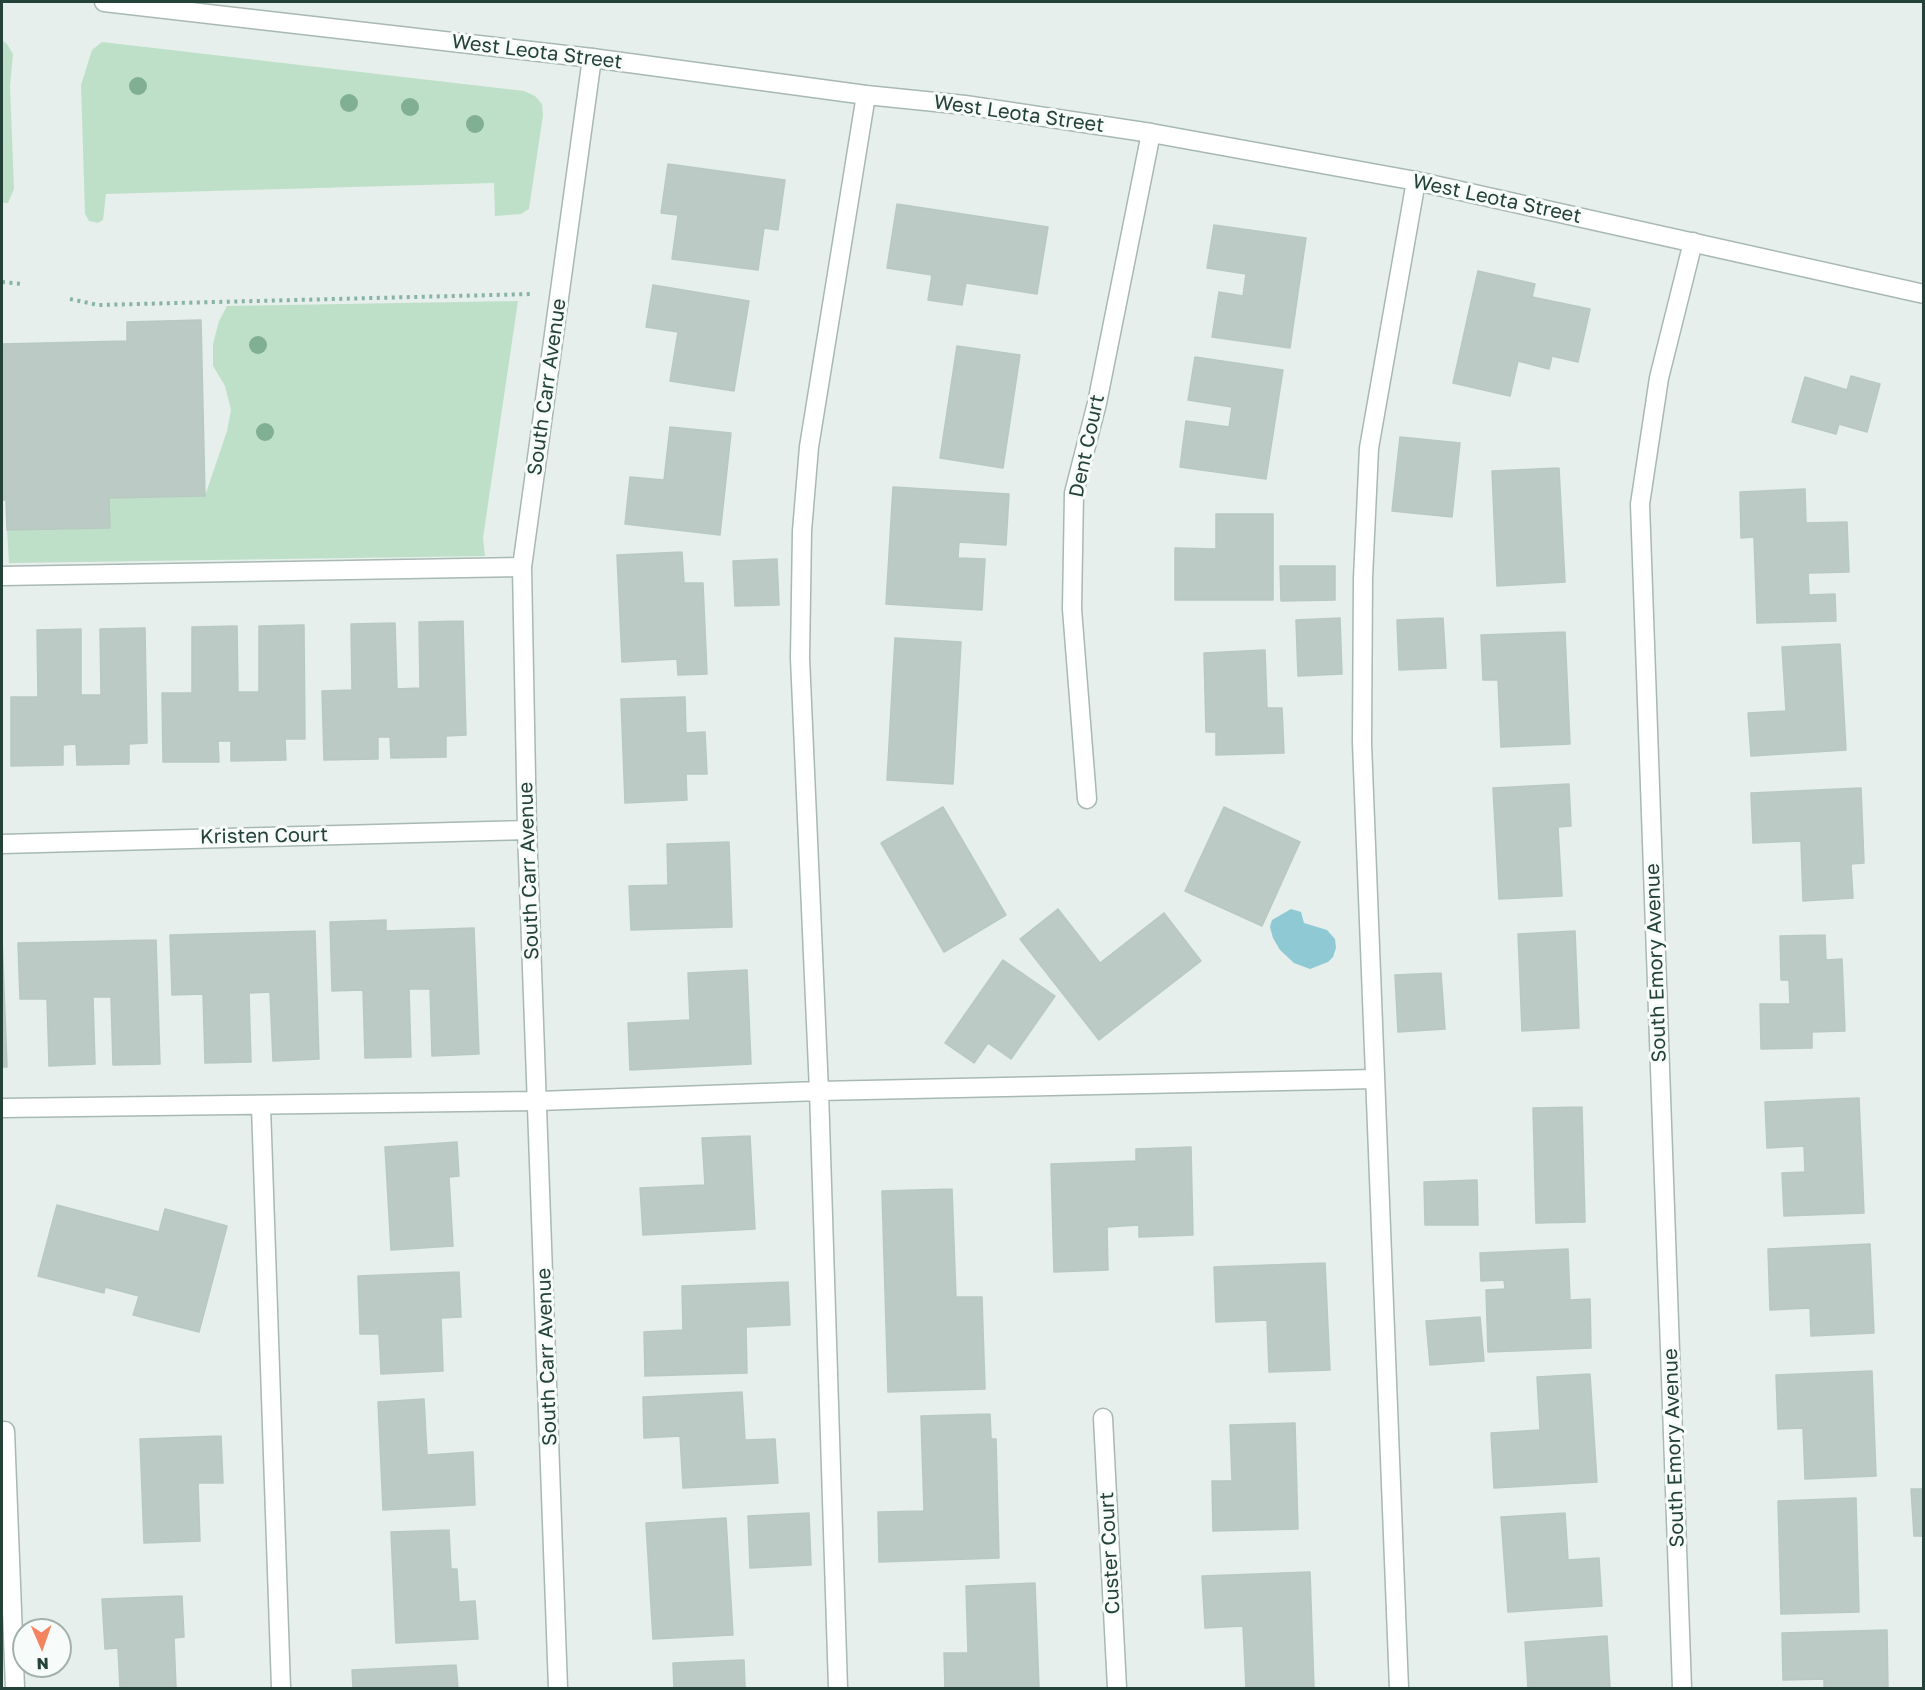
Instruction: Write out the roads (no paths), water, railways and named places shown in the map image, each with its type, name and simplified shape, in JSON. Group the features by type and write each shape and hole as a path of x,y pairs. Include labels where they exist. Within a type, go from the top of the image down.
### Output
{"street":[{"name":"West Leota Street","path":"104,2 592,58 866,95 965,105 1151,133 1416,181 1923,294"},
{"name":"South Carr Avenue","path":"558,1689 527,830 522,567 592,58"},
{"path":"838,1689 819,1091 801,658 802,531 808,447 866,95"},
{"name":"Dent Court","path":"1087,799 1072,609 1074,493 1097,403 1151,133"},
{"path":"1399,1689 1362,743 1363,578 1369,448 1416,181"},
{"name":"South Emory Avenue","path":"1683,1689 1640,504 1659,378 1693,242"},
{"path":"2,576 522,567"},
{"name":"Kristen Court","path":"2,844 527,830"},
{"path":"2,1108 538,1101 819,1091 1375,1079"},
{"path":"261,1106 280,1689"},
{"name":"Custer Court","path":"1103,1418 1117,1689"},
{"path":"5,1431 15,1689"}],"water":[{"path":"1291,909 1301,912 1304,923 1327,930 1335,939 1336,948 1333,957 1328,962 1310,969 1294,963 1280,950 1270,927 1272,920"}]}
